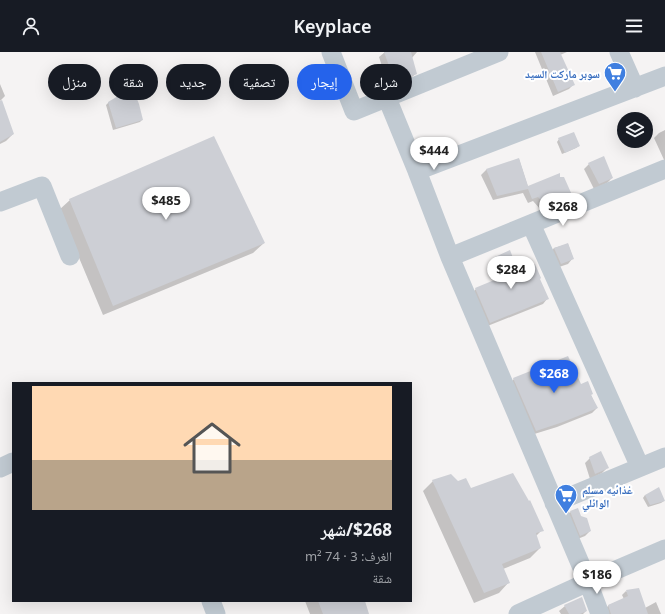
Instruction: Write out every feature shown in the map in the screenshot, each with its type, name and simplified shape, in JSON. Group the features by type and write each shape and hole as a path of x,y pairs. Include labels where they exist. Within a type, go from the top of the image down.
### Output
{"street":[{"path":"332,52 354,111 382,100"},
{"path":"412,88 499,52"},
{"path":"619,52 635,88"},
{"path":"417,171 665,76"},
{"path":"388,100 450,257 588,582 600,614"},
{"path":"450,257 664,172"},
{"path":"0,202 42,186 70,256"},
{"path":"531,224 640,467"},
{"path":"554,503 665,457"},
{"path":"0,468 12,462"},
{"path":"518,614 588,582 665,550"},
{"path":"211,602 216,614"}],"building":[{"path":"384,52 411,52 417,74 412,76 412,64 388,64"},
{"path":"541,52 560,52 575,85 558,92"},
{"path":"2,100 14,134 0,142 0,101"},
{"path":"111,100 137,100 143,120 116,128 108,102"},
{"path":"574,132 580,146 565,153 558,138"},
{"path":"214,136 265,243 113,306 69,199"},
{"path":"604,156 613,178 599,184 588,163"},
{"path":"519,158 528,186 560,173 560,177 564,177 572,195 546,206 538,197 532,199 528,189 497,196 486,169"},
{"path":"568,243 574,259 561,264 554,248"},
{"path":"510,250 518,271 535,264 549,299 490,323 475,288 504,276 495,257"},
{"path":"568,356 581,384 588,381 593,394 591,395 598,408 536,431 513,378"},
{"path":"601,451 609,468 595,474 589,457"},
{"path":"513,473 529,501 530,500 544,531 536,533 541,548 502,564 510,583 484,593 432,480 451,474 458,481 466,478 471,488"},
{"path":"659,487 665,501 650,505 645,495"},
{"path":"578,508 581,516 587,518 591,531 580,536 570,511"},
{"path":"639,588 648,614 611,614 608,605 628,596 626,590"},
{"path":"582,597 587,611 580,614 569,614 564,605"},
{"path":"318,602 365,602 369,614 323,614"}],"place":[{"name":"سوبر ماركت السيد","path":"615,92"},
{"name":"غذائيه مسلم الوائلي","path":"566,514"}]}
